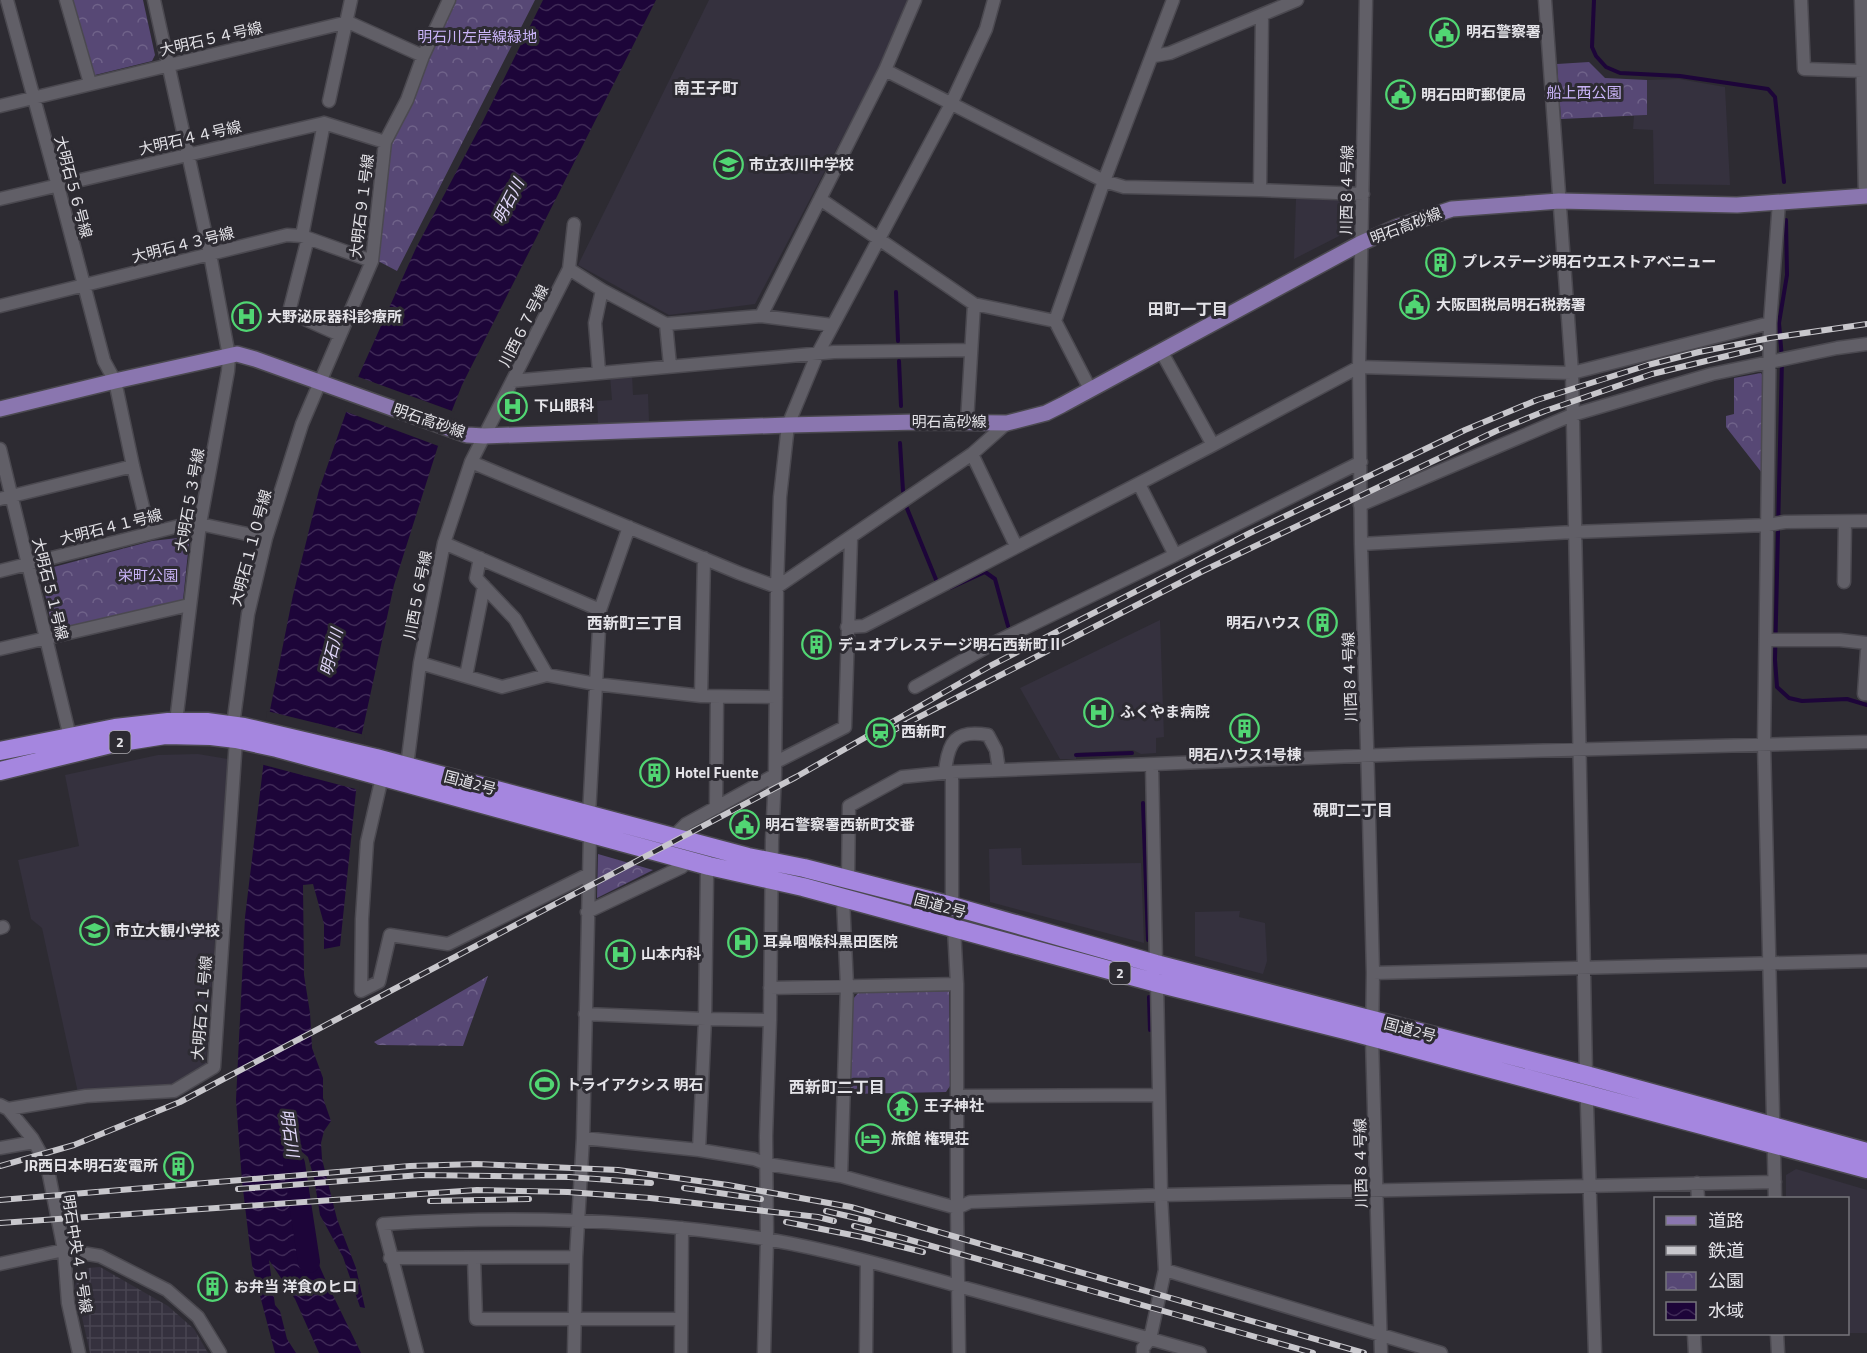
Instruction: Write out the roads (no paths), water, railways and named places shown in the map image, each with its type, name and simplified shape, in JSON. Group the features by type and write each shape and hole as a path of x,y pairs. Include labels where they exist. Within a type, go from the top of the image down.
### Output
{"highway":[{"name":"国道2号","path":"0,751 115,728 176,722 207,722 278,748 377,770 590,834 709,866 772,880 1586,1096 1772,1135 1867,1152"},
{"name":"国道2号","path":"0,771 115,743 165,735 239,733"},
{"name":"国道2号","path":"377,770 406,766 748,857 772,860 952,906 1156,964 1586,1075 1772,1135 1867,1170"}],"main road":[{"name":"明石高砂線","path":"0,409 237,354 463,434 484,436 789,425 1006,423 1046,413 1361,243 1397,227 1452,209 1559,201 1737,205 1866,196"}],"street":[{"name":"大明石５６号線","path":"7,0 104,361 115,381 149,532"},
{"path":"66,0 90,83"},
{"name":"大明石５３号線","path":"154,0 210,254 229,356 200,524 176,722"},
{"path":"329,101 351,0"},
{"name":"大明石９１号線","path":"324,385 340,335 372,261 385,142 407,100 423,56 449,0"},
{"path":"761,316 885,70 915,0"},
{"path":"764,1353 772,860 776,775 777,587 780,497 789,425 817,355 832,325 951,104 986,29 994,0"},
{"path":"1089,389 1055,321 1104,181 1154,56 1173,0"},
{"path":"1154,56 1170,53 1270,8 1297,0"},
{"name":"川西８４号線","path":"1366,0 1359,366 1360,505 1381,1353"},
{"path":"1545,0 1561,252 1572,373 1586,1096 1595,1353"},
{"path":"1801,0 1804,69 1863,71"},
{"path":"1862,0 1866,196"},
{"path":"1260,190 1270,8"},
{"name":"大明石５４号線","path":"0,106 348,22"},
{"path":"348,22 423,56"},
{"path":"885,70 1104,181 1124,187 1363,194"},
{"path":"340,335 289,312 305,237 324,123 385,142"},
{"name":"大明石４４号線","path":"0,199 324,123"},
{"path":"820,199 974,304 1055,321"},
{"path":"1775,1197 1764,744 1770,323 1779,202"},
{"name":"川西６７号線","path":"484,436 569,269 574,224"},
{"name":"大明石４３号線","path":"0,306 287,235 305,237 372,261"},
{"path":"569,269 602,290 666,324 761,316 832,325"},
{"path":"600,372 595,323 602,290"},
{"path":"967,422 974,304"},
{"path":"847,627 864,626 1139,484 1359,366 1572,373 1770,323"},
{"path":"666,324 670,365"},
{"path":"1360,505 1572,415 1712,374 1867,344"},
{"path":"512,381 834,352 971,350"},
{"path":"1161,351 1213,445"},
{"name":"大明石１１０号線","path":"239,733 249,614 266,538 302,424 324,385"},
{"path":"777,587 972,454 1006,423"},
{"name":"川西５６号線","path":"406,766 420,663 444,543 471,462 484,436"},
{"name":"大明石５１号線","path":"0,449 6,497 28,564 70,736"},
{"path":"972,454 1016,546"},
{"path":"471,462 777,587"},
{"path":"915,687 996,642 1361,462"},
{"path":"6,497 133,466"},
{"path":"1139,484 1175,555"},
{"path":"1361,544 1574,532 1768,525 1785,522 1867,521"},
{"path":"1844,582 1845,522"},
{"name":"大明石４１号線","path":"0,571 149,532 200,524 266,538"},
{"path":"589,815 600,610 629,527"},
{"path":"776,762 845,727 851,537"},
{"path":"444,543 600,610"},
{"path":"480,558 476,578 515,619 547,675"},
{"path":"701,696 704,558"},
{"path":"466,676 484,586"},
{"path":"0,649 189,605"},
{"path":"1766,640 1839,640 1867,643"},
{"path":"1867,651 1864,694 1867,694"},
{"path":"420,663 502,687 547,675 596,684 701,696 776,697"},
{"path":"716,808 717,697"},
{"path":"952,906 948,749 960,737 974,732 988,735 996,750 999,770"},
{"name":"大明石２１号線","path":"4,1107 86,1096 174,1091 214,1067 239,733"},
{"path":"848,880 849,806 902,777 949,772 1408,754 1867,742"},
{"path":"1152,765 1156,964"},
{"path":"377,770 362,919 361,991 379,982 390,935 448,944 589,874"},
{"path":"673,837 686,824 776,775"},
{"path":"574,1353 576,1257 583,1138 590,834"},
{"path":"587,912 682,867 686,860"},
{"path":"699,1150 709,866"},
{"path":"841,1176 846,986 843,899"},
{"path":"954,928 957,984 959,1353"},
{"path":"1373,973 1867,961"},
{"path":"1143,1353 1143,1348 1150,1339 1165,1270 1158,1095 1157,983"},
{"path":"770,988 957,984"},
{"path":"585,1014 770,1020"},
{"path":"958,1096 1158,1095"},
{"name":"明石中央４５号線","path":"4,1107 34,1142 48,1170 64,1250 68,1303 79,1353"},
{"path":"583,1138 699,1150 754,1159 767,1164 841,1176 957,1208 970,1202 1161,1195 1774,1182"},
{"path":"0,1148 34,1142"},
{"path":"1697,1184 1698,1197"},
{"path":"417,1353 390,1258 383,1224 451,1219 578,1220 682,1228 767,1239 867,1261 1200,1353"},
{"path":"681,1353 682,1228"},
{"path":"0,1264 64,1250 100,1256 167,1290 198,1317 220,1353"},
{"path":"390,1258 576,1257"},
{"path":"474,1258 476,1318 681,1319"},
{"path":"866,1353 867,1261"},
{"path":"1165,1270 1441,1353"},
{"path":"1694,1335 1695,1353"},
{"path":"1777,1335 1778,1353"},
{"path":"1150,1339 1154,1353"}],"water":[{"path":"543,0 656,0 462,385 438,446 394,585 362,733 340,946 324,949 324,924 313,884 303,885 304,975 310,1013 312,1048 323,1078 323,1098 331,1121 324,1131 321,1143 322,1159 337,1219 356,1268 365,1308 360,1307 343,1257 320,1215 308,1157 301,1151 296,1167 302,1226 361,1353 319,1353 295,1299 269,1260 275,1305 280,1311 287,1339 296,1353 275,1353 252,1265 242,1181 236,1100 245,917 270,710 293,595 319,490 359,375 416,248 480,127"}],"waterway":[{"path":"1594,0 1592,47 1596,56 1606,67 1620,73 1680,76 1768,89 1775,97 1784,182"},
{"path":"1786,220 1787,275 1779,323 1782,359 1775,660 1777,687 1789,698 1802,701 1847,699 1867,705"},
{"path":"896,292 898,341"},
{"path":"899,361 901,406"},
{"path":"900,443 903,491"},
{"path":"906,506 937,582"},
{"path":"950,588 985,572 995,579 1008,626"},
{"path":"1076,755 1132,753"},
{"path":"1143,803 1148,940"},
{"path":"1149,997 1150,1030"},
{"name":"明石川","path":"294,1164 309,1262"}],"railway":[{"path":"0,1166 74,1145 180,1102 796,777 990,666 1250,533 1465,430 1537,400 1648,365 1770,338 1867,324"},
{"path":"888,733 1203,571 1496,431 1545,411 1652,374 1760,348"},
{"path":"0,1200 410,1166 477,1164 618,1170 728,1185 851,1207 1364,1353"},
{"path":"238,1189 421,1175 569,1177 651,1183"},
{"path":"684,1188 761,1199"},
{"path":"0,1223 477,1190 568,1192 650,1198 818,1217 834,1221"},
{"path":"430,1201 529,1199"},
{"path":"826,1211 869,1221"},
{"path":"786,1222 923,1252"},
{"path":"854,1226 1313,1353"}],"place":[{"name":"明石警察署","path":"1445,32"},
{"name":"明石田町郵便局","path":"1400,95"},
{"name":"市立衣川中学校","path":"728,165"},
{"name":"プレステージ明石ウエストアベニュー","path":"1441,262"},
{"name":"大阪国税局明石税務署","path":"1415,305"},
{"name":"大野泌尿器科診療所","path":"246,317"},
{"name":"下山眼科","path":"513,406"},
{"name":"明石ハウス","path":"1322,623"},
{"name":"デュオプレステージ明石西新町Ⅱ","path":"817,645"},
{"name":"ふくやま病院","path":"1099,712"},
{"name":"明石ハウス1号棟","path":"1245,728"},
{"name":"西新町","path":"880,732"},
{"name":"Hotel Fuente","path":"654,773"},
{"name":"明石警察署西新町交番","path":"744,825"},
{"name":"市立大観小学校","path":"94,931"},
{"name":"耳鼻咽喉科黒田医院","path":"742,942"},
{"name":"山本内科","path":"620,954"},
{"name":"トライアクシス 明石","path":"545,1085"},
{"name":"王子神社","path":"903,1106"},
{"name":"旅館 権現荘","path":"870,1139"},
{"name":"JR西日本明石変電所","path":"179,1166"},
{"name":"お弁当 洋食のヒロ","path":"213,1287"}],"district":[{"name":"南王子町","path":"706,88"},
{"name":"田町一丁目","path":"1188,309"},
{"name":"西新町三丁目","path":"635,623"},
{"name":"硯町二丁目","path":"1353,810"},
{"name":"西新町二丁目","path":"837,1087"}],"park label":[{"name":"明石川左岸線緑地","path":"477,37"},
{"name":"船上西公園","path":"1584,93"},
{"name":"栄町公園","path":"148,576"}]}
